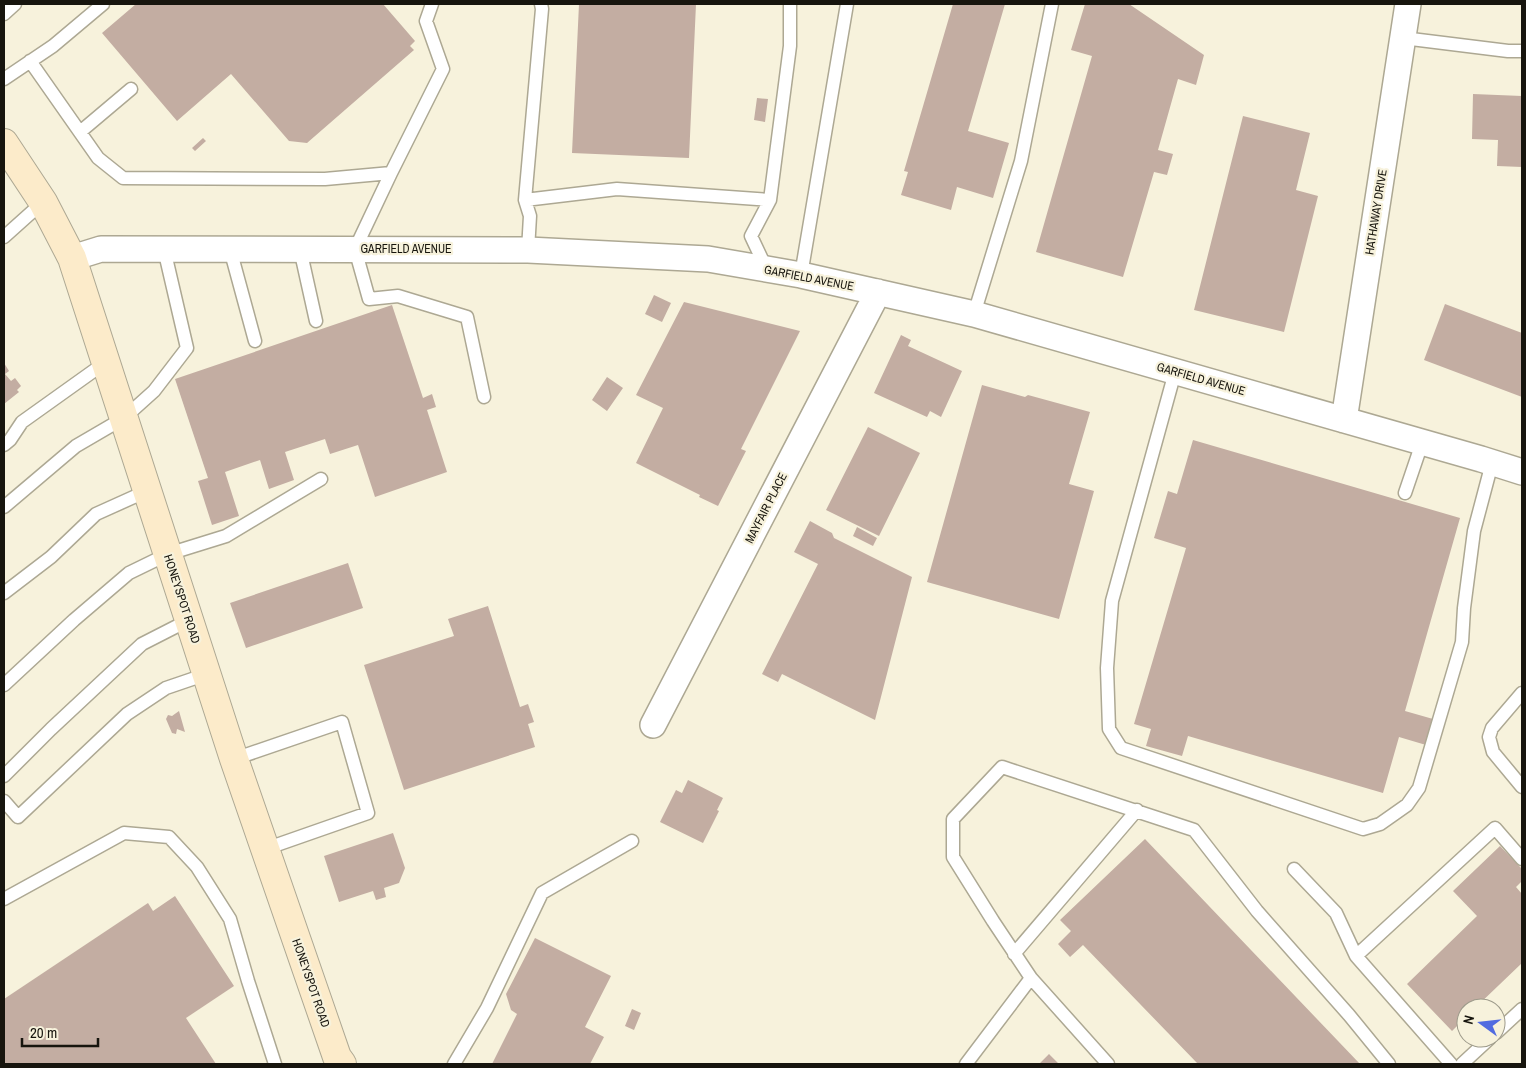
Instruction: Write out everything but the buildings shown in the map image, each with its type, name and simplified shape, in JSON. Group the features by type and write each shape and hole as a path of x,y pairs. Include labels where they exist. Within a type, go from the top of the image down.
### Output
{"main road":[{"name":"HONEYSPOT ROAD","path":"4,143 43,202 72,258 234,759 337,1056 342,1064"}],"street":[{"name":"HATHAWAY DRIVE","path":"1344,420 1408,4"},
{"name":"GARFIELD AVENUE","path":"72,258 101,249 355,249 528,250 708,259 801,275 974,314 1522,472"},
{"name":"MAYFAIR PLACE","path":"653,725 878,292"}],"lane":[{"path":"4,14 15,4"},
{"path":"4,79 53,46 103,4"},
{"path":"432,4 426,20 443,69 355,249 369,299 398,296 467,317 484,397"},
{"path":"528,250 530,216 525,200 541,4"},
{"path":"767,270 751,236 770,200 790,46 790,4"},
{"path":"801,275 847,4"},
{"path":"974,314 1021,161 1052,4"},
{"path":"1403,38 1508,51 1522,51"},
{"path":"30,61 98,158 123,178 325,179 391,173"},
{"path":"80,132 131,89"},
{"path":"525,200 617,189 770,200"},
{"path":"4,237 43,202"},
{"path":"4,507 76,446 124,418 154,391 187,348 164,249"},
{"path":"230,249 255,341"},
{"path":"300,249 316,320"},
{"path":"4,445 10,440 22,422 106,362"},
{"path":"1175,372 1112,601 1107,668 1109,729 1121,748 1363,829 1380,824 1407,805 1418,788 1462,642 1464,608 1474,531 1492,463"},
{"path":"1405,493 1422,442"},
{"path":"4,685 74,620 129,573 168,554 226,536 321,479"},
{"path":"4,593 50,556 96,514 147,491"},
{"path":"4,776 142,644 189,620"},
{"path":"4,801 18,817 127,714 166,688 206,674"},
{"path":"1522,693 1492,728 1489,738 1493,752 1522,786"},
{"path":"234,759 342,722 368,813 265,849"},
{"path":"1108,1064 1031,978 953,857 953,818 1002,767 1194,830 1256,911 1349,1015 1389,1064"},
{"path":"1014,954 1137,810"},
{"path":"1356,956 1495,828 1522,859"},
{"path":"4,899 124,833 169,838 197,867 230,919 275,1064"},
{"path":"454,1064 488,1008 542,893 632,841"},
{"path":"1294,869 1336,912 1356,956 1451,1064"},
{"path":"966,1064 1031,978"},
{"path":"1506,1024 1522,1009"},
{"path":"1462,1064 1479,1048"}]}
